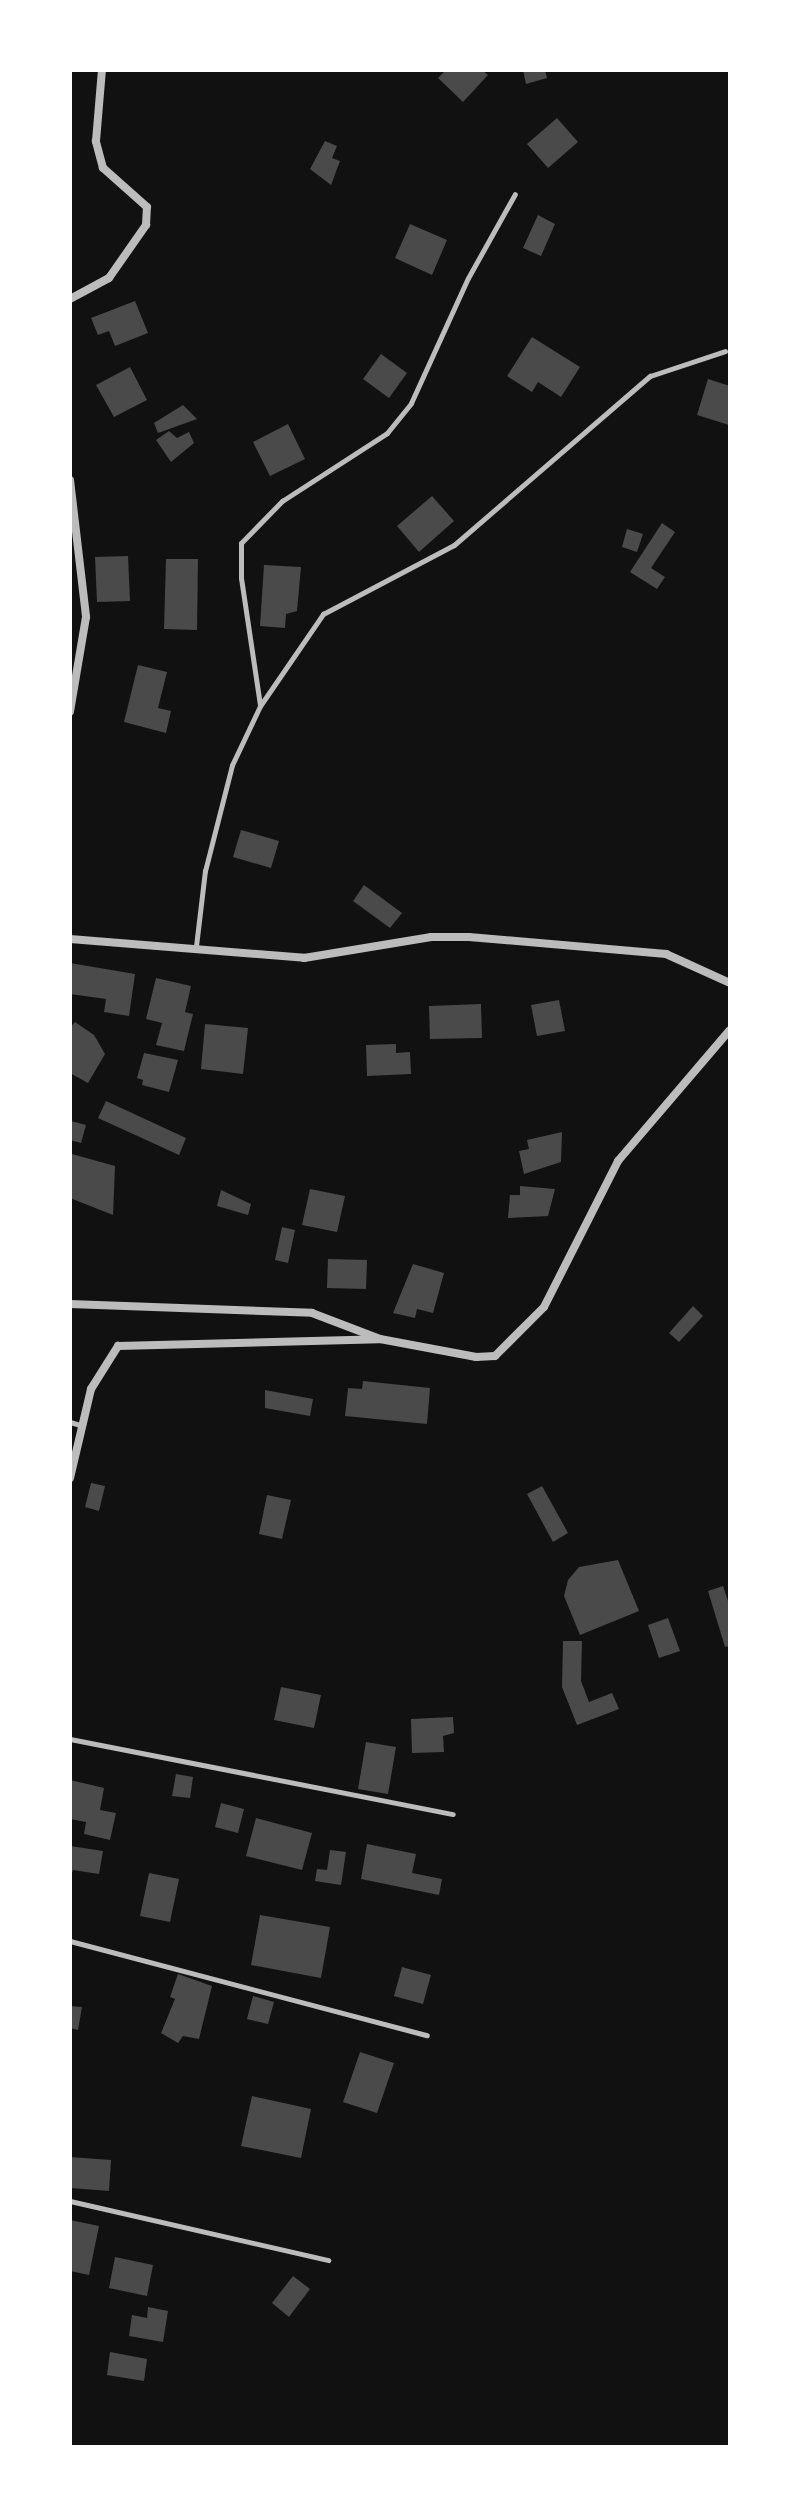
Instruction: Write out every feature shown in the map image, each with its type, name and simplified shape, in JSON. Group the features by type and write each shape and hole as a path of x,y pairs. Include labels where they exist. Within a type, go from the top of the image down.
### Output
{"street":[{"path":"70,299 109,278 146,225 147,207 103,168 96,141 102,70"},
{"path":"70,480 86,617 70,712"},
{"path":"70,939 196,946 304,958 431,937 469,937 666,954 727,981 730,969"},
{"path":"70,1304 312,1313 380,1339 476,1357 495,1356 544,1307 618,1161 730,1030"},
{"path":"70,1478 80,1425 97,1373 118,1346 380,1339"}],"lane":[{"path":"260,706 258,663 241,578 241,543 282,501 364,450 395,423 411,403 468,278 515,194"},
{"path":"196,946 205,871 232,765 260,706 335,604 454,545 650,376 725,351"},
{"path":"70,1422 80,1425"},
{"path":"70,1739 453,1814"},
{"path":"70,1941 427,2035"},
{"path":"70,2201 328,2260"}],"building":[{"path":"446,70 482,70 488,75 463,102 438,78"},
{"path":"523,70 545,70 547,78 526,84"},
{"path":"557,118 578,142 548,168 527,144"},
{"path":"325,141 337,146 332,158 340,161 331,185 310,169"},
{"path":"538,215 555,224 541,256 523,248"},
{"path":"410,224 447,240 432,275 395,258"},
{"path":"135,301 148,333 115,346 109,331 98,335 91,318"},
{"path":"532,337 580,367 561,397 538,382 532,392 507,376"},
{"path":"381,354 407,373 389,398 363,379"},
{"path":"130,367 147,400 114,417 96,385"},
{"path":"708,379 730,386 729,425 697,415"},
{"path":"183,405 197,419 158,433 154,423"},
{"path":"288,424 305,459 270,476 253,442"},
{"path":"169,431 177,438 189,432 194,443 171,462 156,440"},
{"path":"432,496 454,521 419,552 397,526"},
{"path":"662,523 675,532 651,568 665,577 657,589 630,572"},
{"path":"627,529 643,534 637,552 622,547"},
{"path":"128,556 130,601 97,602 95,557"},
{"path":"166,559 198,559 197,630 164,629"},
{"path":"264,565 301,567 297,611 286,614 285,628 260,626"},
{"path":"138,665 167,672 158,708 171,711 166,733 124,722"},
{"path":"241,830 279,841 271,868 233,857"},
{"path":"364,885 402,913 390,928 353,901"},
{"path":"70,963 135,974 129,1016 104,1012 106,999 70,994"},
{"path":"156,978 191,986 185,1012 193,1014 184,1051 156,1045 162,1023 146,1019"},
{"path":"559,1000 565,1031 537,1036 531,1005"},
{"path":"481,1004 482,1038 430,1039 429,1006"},
{"path":"75,1022 94,1035 105,1054 88,1083 70,1073 70,1028"},
{"path":"205,1024 248,1028 243,1074 201,1069"},
{"path":"396,1044 396,1053 410,1052 411,1074 367,1076 366,1045"},
{"path":"144,1053 178,1060 169,1092 142,1085 143,1080 137,1078"},
{"path":"106,1101 186,1138 179,1155 98,1118"},
{"path":"71,1121 86,1125 81,1143 70,1140"},
{"path":"562,1132 561,1162 524,1174 519,1151 529,1149 527,1140"},
{"path":"72,1154 115,1166 113,1215 70,1198"},
{"path":"520,1186 555,1189 548,1216 508,1218 510,1195 520,1195"},
{"path":"310,1189 345,1196 337,1232 302,1225"},
{"path":"221,1190 251,1204 248,1215 217,1206"},
{"path":"282,1227 295,1230 288,1263 275,1260"},
{"path":"328,1259 367,1260 366,1289 327,1288"},
{"path":"413,1264 444,1273 433,1313 417,1309 415,1318 393,1313"},
{"path":"693,1306 703,1316 679,1342 669,1333"},
{"path":"363,1381 430,1388 427,1424 345,1416 348,1388 362,1389"},
{"path":"265,1390 313,1399 310,1416 265,1408"},
{"path":"91,1483 105,1486 99,1511 85,1507"},
{"path":"542,1486 568,1533 553,1542 527,1494"},
{"path":"267,1495 291,1500 282,1539 259,1534"},
{"path":"618,1560 639,1611 580,1635 564,1596 568,1580 579,1567"},
{"path":"723,1586 730,1607 730,1646 725,1647 708,1591"},
{"path":"668,1618 680,1651 659,1658 648,1625"},
{"path":"563,1641 582,1641 581,1681 589,1702 612,1693 619,1709 577,1725 562,1687"},
{"path":"281,1687 321,1695 314,1728 274,1720"},
{"path":"453,1717 454,1733 443,1736 444,1752 412,1753 411,1719"},
{"path":"366,1742 396,1747 388,1794 358,1789"},
{"path":"176,1774 193,1777 190,1798 172,1796"},
{"path":"70,1780 104,1788 100,1810 116,1813 110,1840 84,1834 86,1822 70,1819"},
{"path":"221,1803 244,1809 238,1833 215,1827"},
{"path":"256,1818 312,1833 302,1870 246,1856"},
{"path":"367,1844 416,1854 412,1873 442,1879 439,1895 361,1879"},
{"path":"70,1846 103,1851 99,1874 73,1870 70,1878"},
{"path":"330,1850 346,1852 341,1885 315,1881 317,1869 327,1870"},
{"path":"149,1873 179,1879 170,1922 140,1916"},
{"path":"260,1915 330,1927 321,1978 251,1965"},
{"path":"402,1967 431,1975 423,2004 394,1996"},
{"path":"178,1974 212,1986 199,2039 183,2036 178,2043 161,2033 175,1999 170,1997"},
{"path":"253,1996 274,2002 268,2024 247,2019"},
{"path":"70,2006 82,2007 78,2030 70,2028"},
{"path":"360,2052 394,2063 377,2113 343,2102"},
{"path":"252,2096 311,2109 301,2158 241,2146"},
{"path":"70,2157 111,2160 109,2191 70,2188"},
{"path":"70,2220 99,2226 89,2275 70,2271"},
{"path":"115,2257 153,2265 147,2296 109,2288"},
{"path":"293,2276 310,2289 289,2317 272,2303"},
{"path":"148,2307 168,2311 163,2342 129,2336 132,2315 147,2318"},
{"path":"110,2352 147,2359 144,2381 107,2375"}]}
